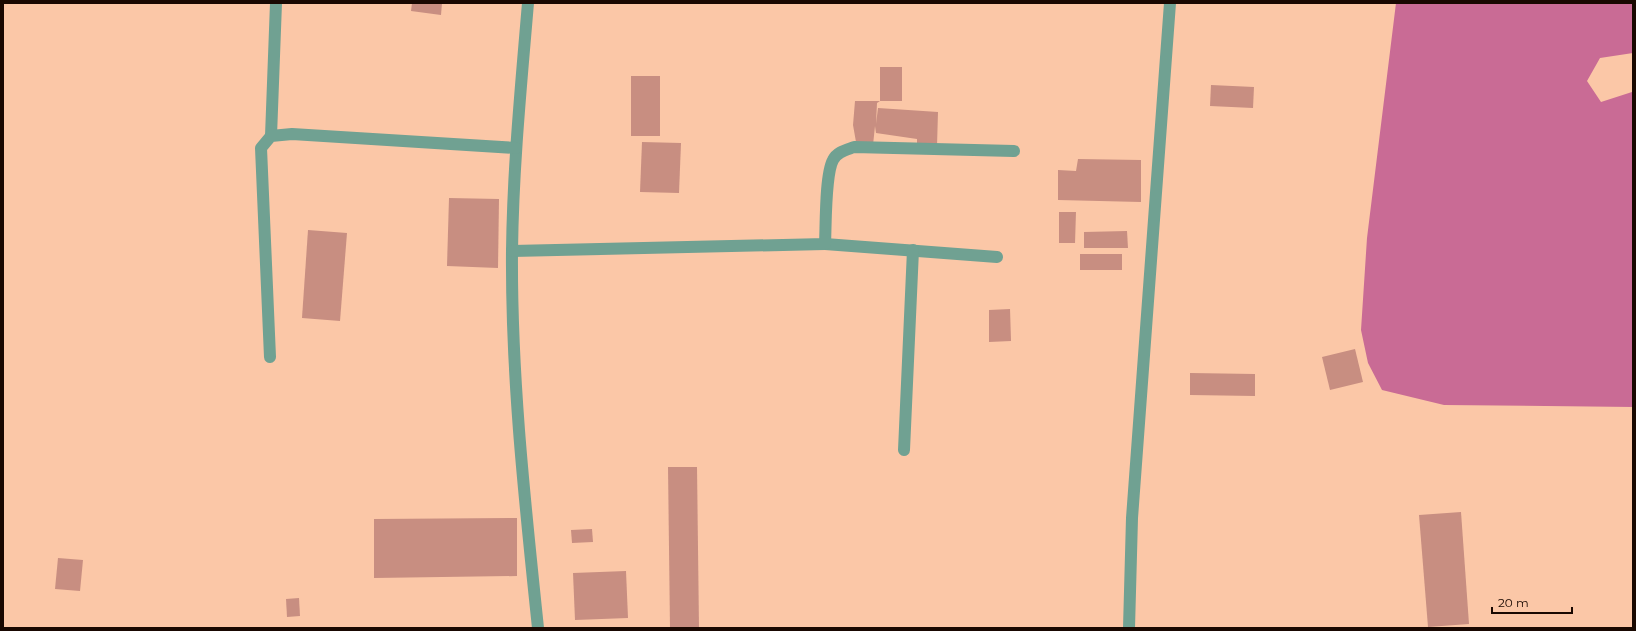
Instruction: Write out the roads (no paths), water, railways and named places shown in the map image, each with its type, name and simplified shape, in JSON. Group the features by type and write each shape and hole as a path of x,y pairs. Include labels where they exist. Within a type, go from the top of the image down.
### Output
{"street":[{"path":"270,357 261,148 271,136 276,3"},
{"path":"528,3 516,148 512,251 514,337 520,442 538,628"},
{"path":"1129,628 1132,518 1170,3"},
{"path":"271,136 292,134 516,148"},
{"path":"825,244 829,173 833,159 840,152 854,147 1014,151"},
{"path":"512,251 825,244 997,257"},
{"path":"904,450 913,250"}]}
